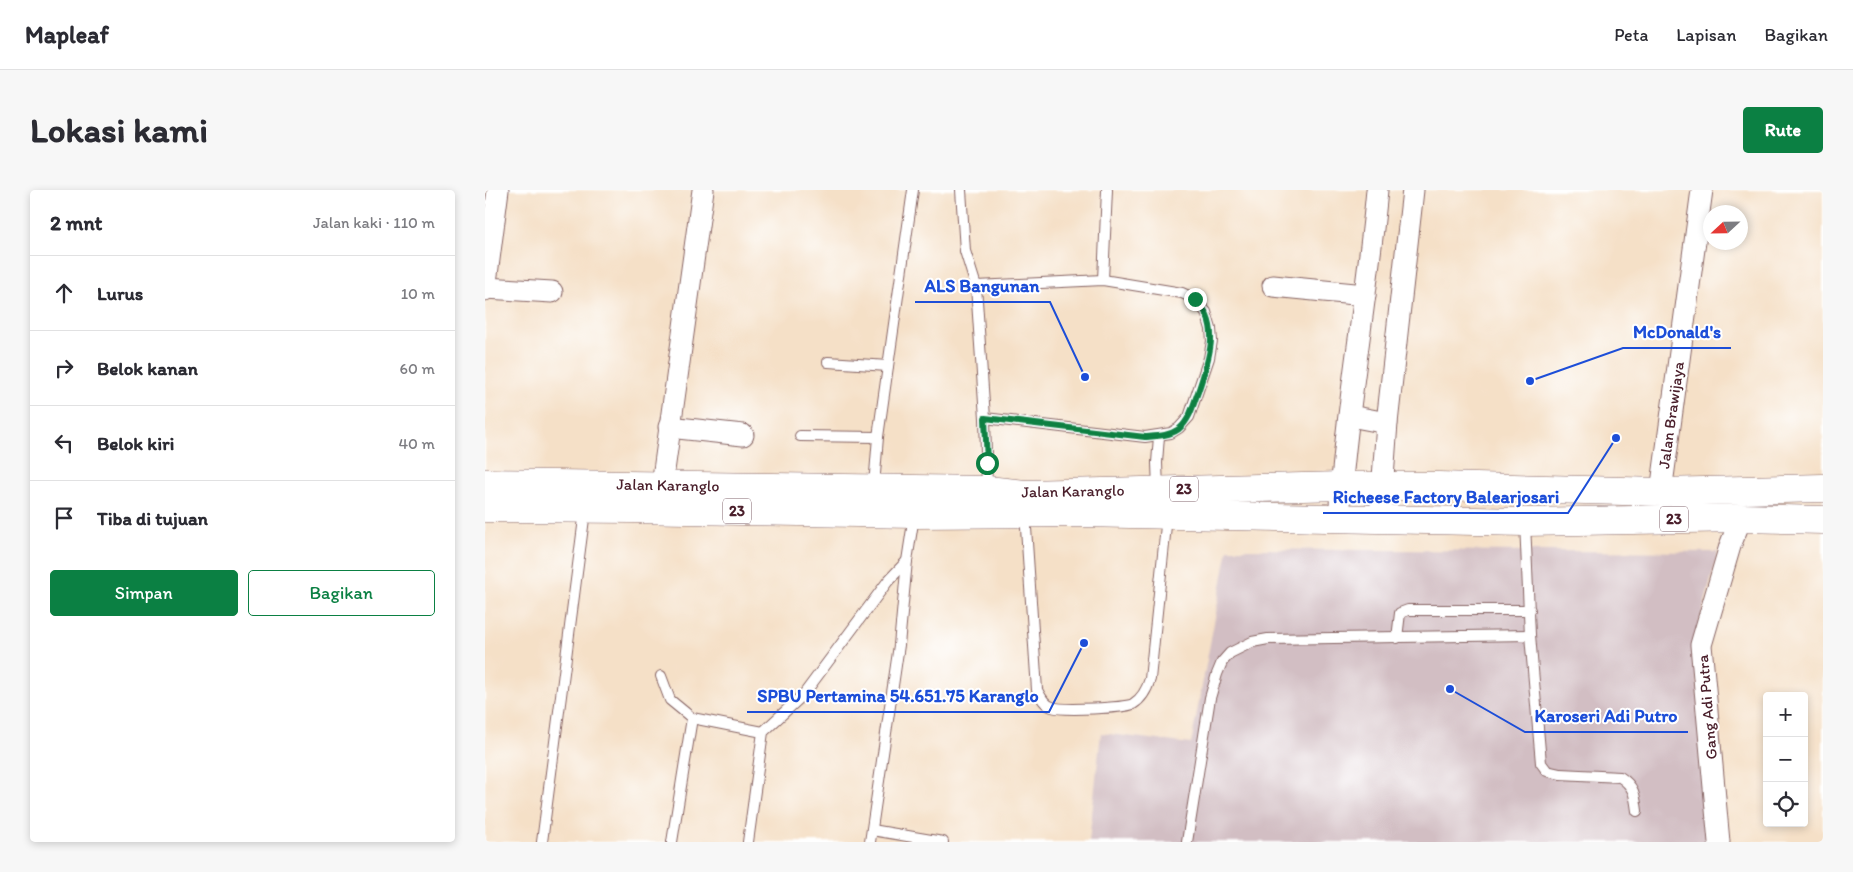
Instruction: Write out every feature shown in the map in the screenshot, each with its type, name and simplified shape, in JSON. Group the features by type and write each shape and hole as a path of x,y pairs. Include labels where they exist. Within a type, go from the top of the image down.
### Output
{"highway":[{"name":"Jalan Karanglo","path":"485,483 873,489 988,501 1168,515 1525,522"},
{"name":"Jalan Karanglo","path":"1025,503 1159,489 1439,486 1661,492"},
{"name":"23","path":"1661,492 1823,488"},
{"name":"Jalan Karanglo","path":"485,508 915,514 988,501"},
{"name":"23","path":"1525,522 1741,518 1823,520"}],"street":[{"path":"498,190 485,289 552,292"},
{"path":"662,485 703,190"},
{"path":"1339,519 1354,369 1377,190"},
{"path":"1380,519 1387,423 1413,190"},
{"name":"Jalan Brawijaya","path":"1661,492 1702,190"},
{"path":"1273,286 1365,295"},
{"path":"1350,416 1387,423"},
{"path":"669,427 743,435"},
{"path":"1525,522 1527,489"},
{"name":"Gang Adi Putra","path":"1719,842 1701,645 1730,546 1741,518"}],"lane":[{"path":"873,489 878,437 913,190"},
{"path":"961,190 965,251 976,286 985,418 988,501"},
{"path":"1103,280 1107,190"},
{"path":"976,286 1103,280 1182,292 1195,299 1201,305 1209,319 1212,341 1209,358 1189,417 1179,428 1171,433 1145,437 985,418"},
{"path":"828,362 888,366"},
{"path":"800,436 878,437"},
{"path":"1159,436 1157,463 1159,489"},
{"path":"1025,503 1037,690 1046,704 1059,709 1128,706 1139,700 1144,694 1150,679 1168,515"},
{"path":"542,842 585,510"},
{"path":"870,842 899,645 907,561 915,514"},
{"path":"1525,522 1529,610 1540,756 1543,768 1560,774 1620,777 1633,788 1637,811"},
{"path":"747,842 763,732 803,694 888,581 907,561"},
{"path":"1397,638 1399,614 1409,610 1529,610"},
{"path":"1187,842 1210,698 1221,662 1230,652 1253,642 1268,639 1531,635"},
{"path":"661,676 671,700 692,718 763,732"},
{"path":"672,842 692,718"},
{"path":"872,830 943,842"}],"shaded area":[{"path":"1228,549 1718,552 1694,644 1713,842 1089,842 1101,733 1191,744"}],"place":[{"name":"ALS Bangunan","path":"1085,377"},
{"name":"McDonald's","path":"1530,381"},
{"name":"Richeese Factory Balearjosari","path":"1616,438"},
{"name":"SPBU Pertamina 54.651.75 Karanglo","path":"1084,643"},
{"name":"Karoseri Adi Putro","path":"1450,689"}],"route":[{"path":"987,463 985,418 1145,437 1171,433 1179,428 1189,417 1209,358 1212,341 1209,319 1206,312 1195,299"}]}
